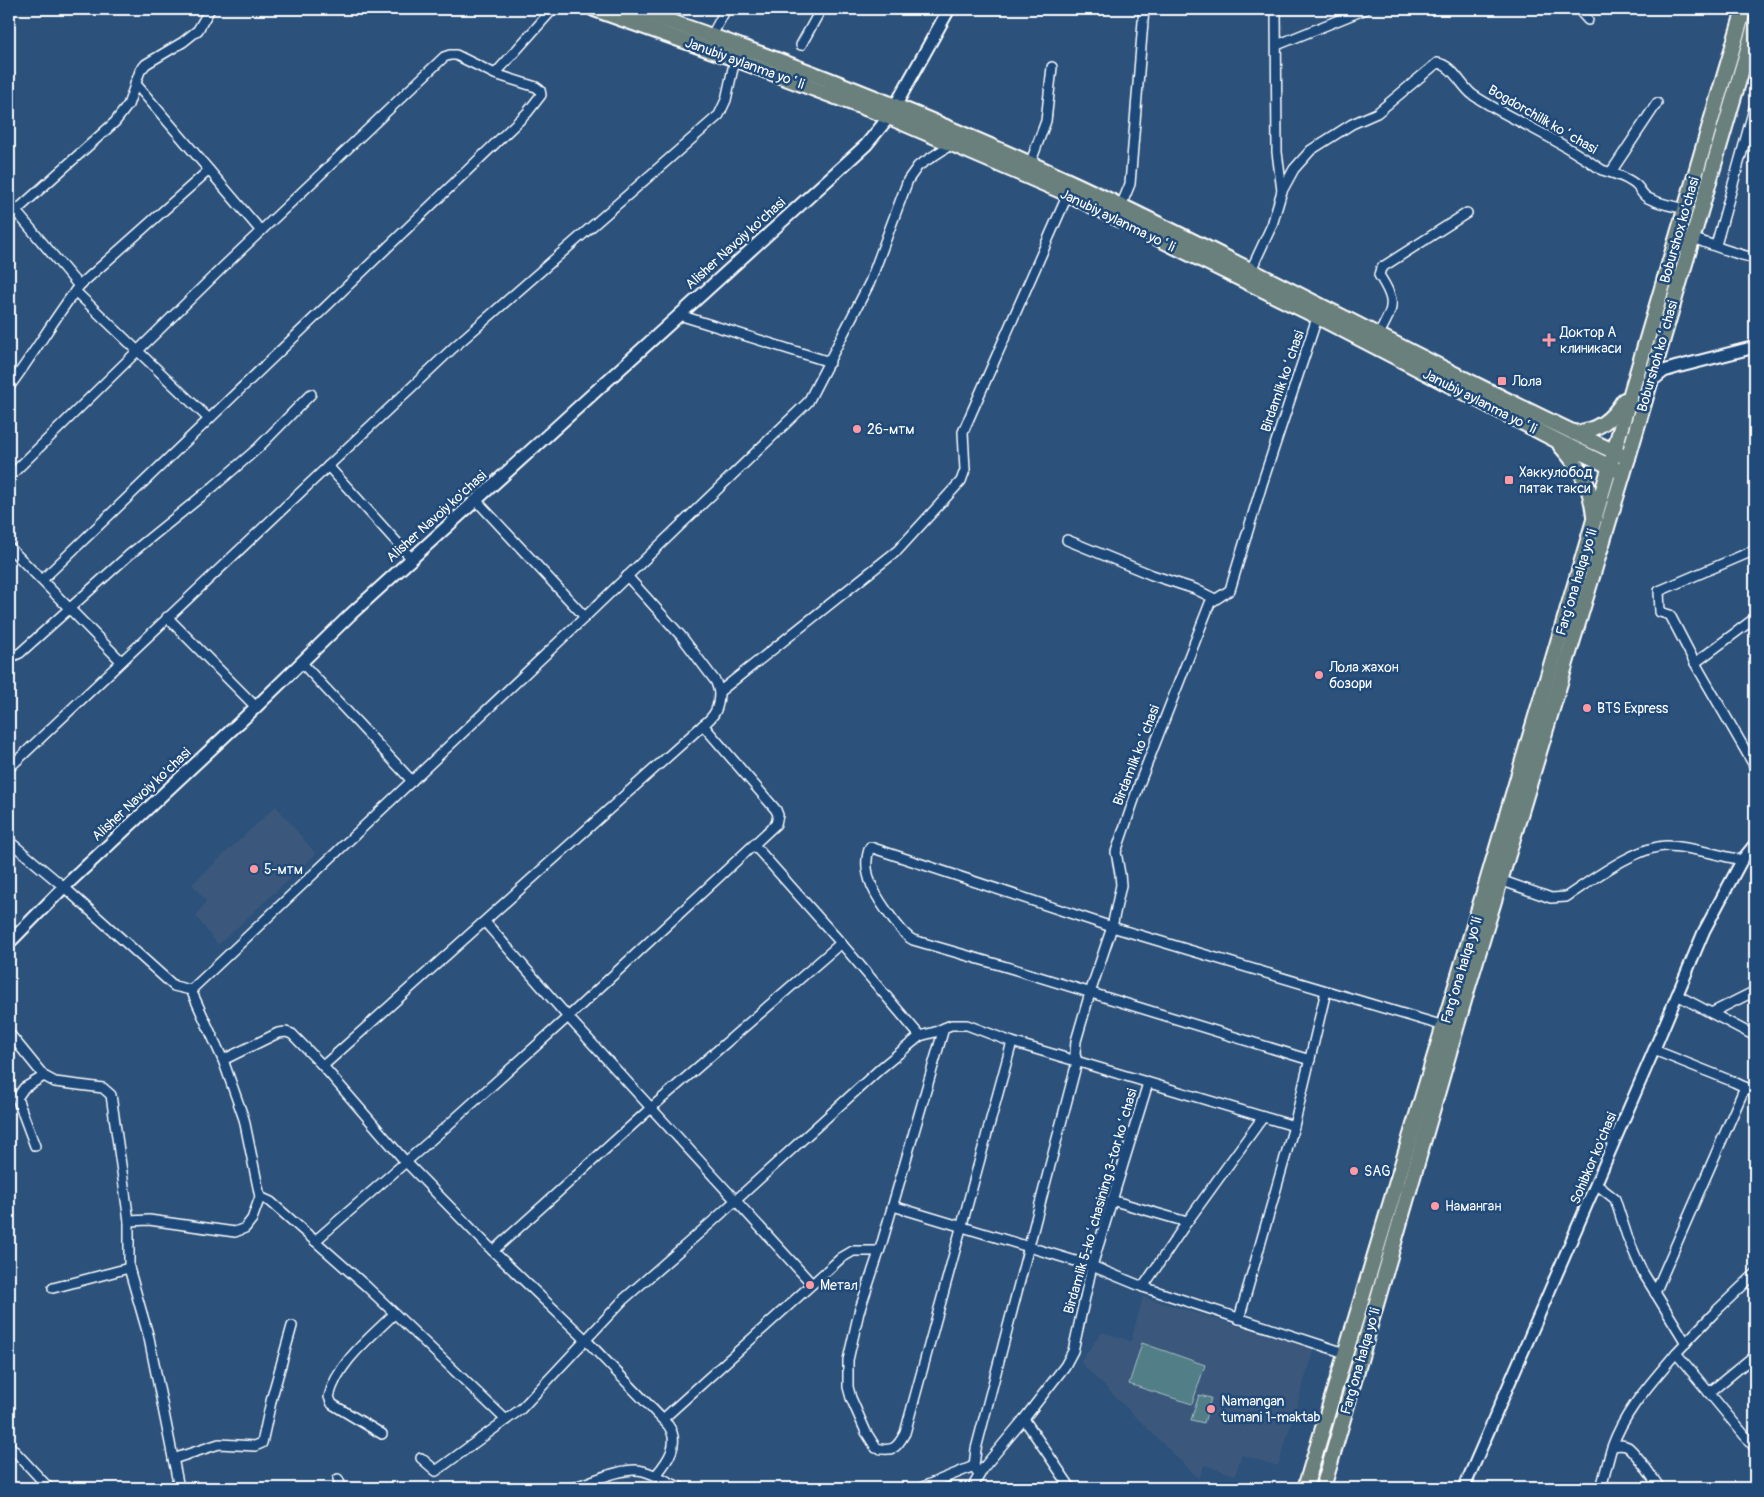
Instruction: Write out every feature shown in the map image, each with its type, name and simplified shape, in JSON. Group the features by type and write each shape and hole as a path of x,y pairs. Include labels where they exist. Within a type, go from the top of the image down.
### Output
{"main road":[{"name":"Janubiy aylanma yoʻli","path":"594,9 892,112 1030,164 1251,270 1320,312 1554,439 1623,473"},
{"name":"Janubiy aylanma yoʻli","path":"634,9 786,62 892,112 952,144 1068,194 1320,312 1378,336 1527,411 1628,458"},
{"name":"Alisher Navoiy ko'chasi","path":"9,943 64,887 256,707 301,662 866,145 892,112 948,9"},
{"name":"Boburshox ko'chasi","path":"1614,451 1744,9"},
{"name":"Boburshoh koʻchasi","path":"1628,458 1648,384 1755,25"},
{"path":"1648,384 1664,372 1677,367 1755,347"},
{"path":"1574,433 1584,432 1603,425 1616,413 1632,387"},
{"path":"1554,439 1578,466 1588,484 1595,521"},
{"name":"Farg‘ona halqa yo‘li","path":"1305,1488 1595,521 1614,451"},
{"name":"Farg‘ona halqa yo‘li","path":"1323,1488 1566,656 1628,458"}],"street":[{"path":"9,222 16,212 115,122 128,105 140,71 146,64 198,30 210,9"},
{"path":"495,74 553,9"},
{"path":"712,35 726,9"},
{"path":"801,45 821,9"},
{"path":"1121,206 1130,184 1144,9"},
{"path":"1276,9 1277,152 1282,191"},
{"path":"1277,45 1366,9"},
{"path":"1578,9 1588,20"},
{"path":"9,477 261,231 444,57 456,55 495,74 540,90 542,95 527,113 42,580"},
{"path":"9,768 453,348 719,115 726,100 735,59"},
{"name":"Bogdorchilik koʻchasi","path":"1251,270 1272,225 1282,191 1294,169 1311,150 1352,124 1377,113 1437,63 1442,63 1471,93 1500,112 1531,127 1602,170 1611,172 1638,187 1642,194 1649,198 1685,209"},
{"path":"1030,164 1046,120 1052,67"},
{"path":"135,83 261,231"},
{"path":"1611,172 1657,103"},
{"path":"1716,245 1755,105"},
{"path":"191,990 585,618 808,402 870,282 908,180 918,166 952,144"},
{"path":"9,387 77,288 209,170"},
{"path":"718,692 898,550 961,481 965,470 963,432 1068,194"},
{"path":"9,203 77,288 209,419"},
{"path":"1378,336 1393,305 1392,296 1379,275 1381,268 1467,213"},
{"path":"1692,238 1716,245 1738,255 1755,258"},
{"name":"Birdamlik koʻchasi","path":"974,1466 976,1449 1028,1246 1078,1062 1075,1049 1090,993 1112,927 1121,885 1116,852 1140,782 1210,603 1230,590 1251,517 1320,312"},
{"path":"680,315 830,362"},
{"path":"9,658 20,653 130,555 213,488 258,448 311,394"},
{"path":"328,466 412,559"},
{"path":"476,500 585,618"},
{"path":"1067,540 1152,575 1195,589 1214,599"},
{"path":"9,547 121,661"},
{"path":"1755,550 1658,591 1660,612 1670,615 1695,663 1755,767"},
{"path":"323,1066 703,725 712,719 717,711 719,702 716,682 682,637 627,576"},
{"path":"167,617 256,707"},
{"path":"1695,663 1755,618"},
{"path":"301,662 412,781"},
{"path":"315,1241 404,1161 448,1126 776,824 778,815 703,725"},
{"path":"9,840 174,986 191,990"},
{"name":"Sohibkor ko'chasi","path":"1464,1488 1704,931 1742,860 1755,844"},
{"path":"754,845 920,1036"},
{"path":"1310,1060 909,938 887,912 876,894 867,870 867,853 870,846 1112,927 1444,1026"},
{"path":"1500,880 1551,898 1560,898 1566,897 1636,853 1652,847 1668,846 1683,848 1742,860"},
{"path":"485,922 568,1017 812,1284"},
{"path":"493,1251 651,1108 841,943"},
{"path":"129,1221 149,1220 235,1232 245,1228 252,1219 260,1197 244,1118 223,1060 191,990"},
{"path":"1239,1319 1294,1126 1326,991"},
{"path":"1711,1013 1755,991"},
{"path":"1678,995 1755,1036"},
{"path":"421,1458 436,1472 521,1409 624,1299 881,1068 920,1036 960,1024 1012,1042 1294,1126"},
{"path":"944,1028 893,1206 859,1312 848,1360 848,1387 851,1398 866,1432 876,1448 888,1451 900,1443 905,1433 1012,1042"},
{"path":"223,1060 278,1033 286,1032 292,1034 323,1066 404,1161 493,1251 586,1339 663,1419 672,1430 673,1447 667,1463 656,1475"},
{"path":"9,1033 44,1076 55,1082 103,1088 112,1095 129,1221 129,1268 148,1338 179,1488"},
{"path":"1654,1050 1755,1092"},
{"path":"35,1146 17,1098 24,1088 44,1076"},
{"name":"Birdamlik 5-koʻchasining 3-tor koʻchasi","path":"972,1488 984,1466 1065,1366 1072,1351 1092,1266 1148,1083"},
{"path":"1655,1293 1745,1087"},
{"path":"1143,1287 1186,1222 1263,1117"},
{"path":"1596,1184 1615,1199 1627,1236 1642,1271 1686,1343"},
{"path":"260,1197 271,1202 366,1286 506,1420"},
{"path":"1111,1200 1186,1222"},
{"path":"893,1206 1092,1266 1143,1287 1345,1353"},
{"path":"663,1419 851,1251 879,1251"},
{"path":"53,1288 129,1268"},
{"path":"1601,1488 1613,1446 1628,1414 1644,1391 1676,1353 1755,1274"},
{"path":"382,1434 332,1404 329,1397 338,1375 346,1363 394,1314"},
{"path":"173,1459 219,1444 257,1446 262,1443 272,1397 292,1326"},
{"path":"1676,1353 1755,1448"},
{"path":"1709,1393 1755,1356"},
{"path":"1024,1419 1071,1488"},
{"path":"9,1445 49,1488"},
{"path":"1613,1446 1627,1446 1660,1488"},
{"path":"920,1488 974,1466 979,1475"},
{"path":"572,1488 625,1471 636,1470 656,1475 682,1488"},
{"path":"338,1479 342,1488"}],"shaded area":[{"name":"5-мтм","path":"276,806 316,854 218,945 196,916 206,901 192,884"},
{"name":"Namangan tumani 1-maktab","path":"1143,1297 1314,1349 1278,1466 1242,1455 1235,1475 1204,1465 1199,1479 1080,1362 1102,1332 1131,1341"}],"green space":[{"path":"1142,1343 1205,1365 1192,1404 1129,1384"},
{"path":"1199,1395 1211,1398 1204,1423 1191,1420"}],"place":[{"name":"Доктор А клиникаси","path":"1549,340"},
{"name":"Лола","path":"1502,381"},
{"name":"26-мтм","path":"857,429"},
{"name":"Хаккулобод пятак такси","path":"1509,480"},
{"name":"Лола жахон бозори","path":"1319,675"},
{"name":"BTS Express","path":"1587,708"},
{"name":"5-мтм","path":"254,869"},
{"name":"SAG","path":"1354,1171"},
{"name":"Наманган","path":"1435,1206"},
{"name":"Метал","path":"810,1285"},
{"name":"Namangan tumani 1-maktab","path":"1211,1409"}]}
